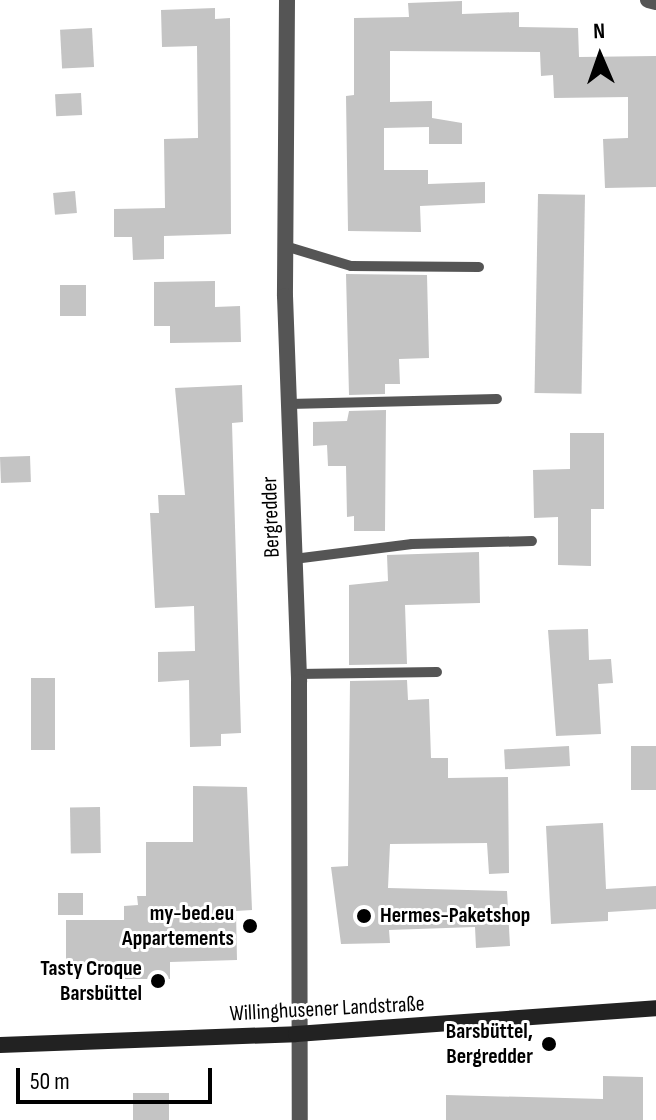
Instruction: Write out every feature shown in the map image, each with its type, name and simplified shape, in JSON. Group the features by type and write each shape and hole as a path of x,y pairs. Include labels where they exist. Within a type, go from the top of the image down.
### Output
{"street":[{"name":"Bergredder","path":"287,0 285,246 298,674 296,1034 300,1120"},
{"path":"648,0 656,2"},
{"name":"Willinghusener Landstraße","path":"0,1045 296,1034 656,1008"}],"lane":[{"path":"285,246 351,266 479,267"},
{"path":"289,404 497,399"},
{"path":"294,559 412,544 532,541"},
{"path":"298,674 437,672"}],"building":[{"path":"462,1 462,14 519,12 519,27 578,28 579,57 656,56 656,187 605,188 603,139 628,138 628,97 554,98 553,75 541,76 540,52 390,51 390,102 432,101 432,118 462,123 462,144 429,144 429,127 384,128 384,170 428,170 428,184 485,182 485,203 420,206 421,232 348,231 346,96 354,95 354,18 409,17 408,3"},
{"path":"215,8 215,19 230,18 231,234 164,236 164,259 133,260 132,237 114,237 114,209 165,208 164,139 198,138 197,46 162,47 161,10"},
{"path":"92,28 94,67 62,69 60,30"},
{"path":"81,93 82,115 56,116 55,94"},
{"path":"75,191 77,213 55,215 53,193"},
{"path":"538,194 585,195 582,394 535,393"},
{"path":"346,274 427,275 429,358 399,359 400,384 385,384 385,394 349,395"},
{"path":"215,281 215,307 240,306 241,342 170,343 170,326 154,326 154,282"},
{"path":"60,285 86,285 86,316 60,316"},
{"path":"242,385 243,422 232,423 241,733 221,734 221,746 190,747 189,680 158,682 158,652 195,651 194,606 155,608 150,513 159,513 158,495 185,495 175,388"},
{"path":"386,410 385,531 354,531 354,516 347,517 346,466 328,466 327,445 313,446 313,422 347,421 349,411"},
{"path":"570,433 604,433 604,509 591,509 591,566 558,565 558,517 534,518 533,470 570,469"},
{"path":"30,456 31,482 1,483 0,457"},
{"path":"479,552 480,603 405,605 407,664 349,665 349,585 388,581 387,555"},
{"path":"588,629 589,660 611,659 613,683 598,684 601,734 556,736 548,630"},
{"path":"31,678 55,678 55,750 31,750"},
{"path":"407,680 408,700 429,699 431,758 448,758 448,778 508,777 509,873 489,874 487,843 390,844 388,888 507,891 510,946 476,948 475,927 389,930 390,943 341,944 331,867 348,866 350,681"},
{"path":"569,746 570,766 505,769 504,749"},
{"path":"631,746 656,746 656,790 631,790"},
{"path":"193,786 247,787 252,910 236,911 237,960 170,962 170,979 125,979 124,970 66,970 66,920 124,920 124,906 138,905 137,896 146,896 146,842 193,842"},
{"path":"100,807 101,853 71,854 70,808"},
{"path":"603,823 606,889 656,886 656,909 608,912 608,921 551,924 546,826"},
{"path":"58,893 83,893 83,915 58,915"},
{"path":"603,1076 643,1077 643,1120 446,1120 446,1095 603,1099"},
{"path":"133,1093 169,1093 169,1120 133,1120"}],"place":[{"name":"Hermes-Paketshop","path":"364,916"},
{"name":"my-bed.eu Appartements","path":"250,926"},
{"name":"Tasty Croque Barsbüttel","path":"158,981"},
{"name":"Barsbüttel, Bergredder","path":"549,1044"}]}
